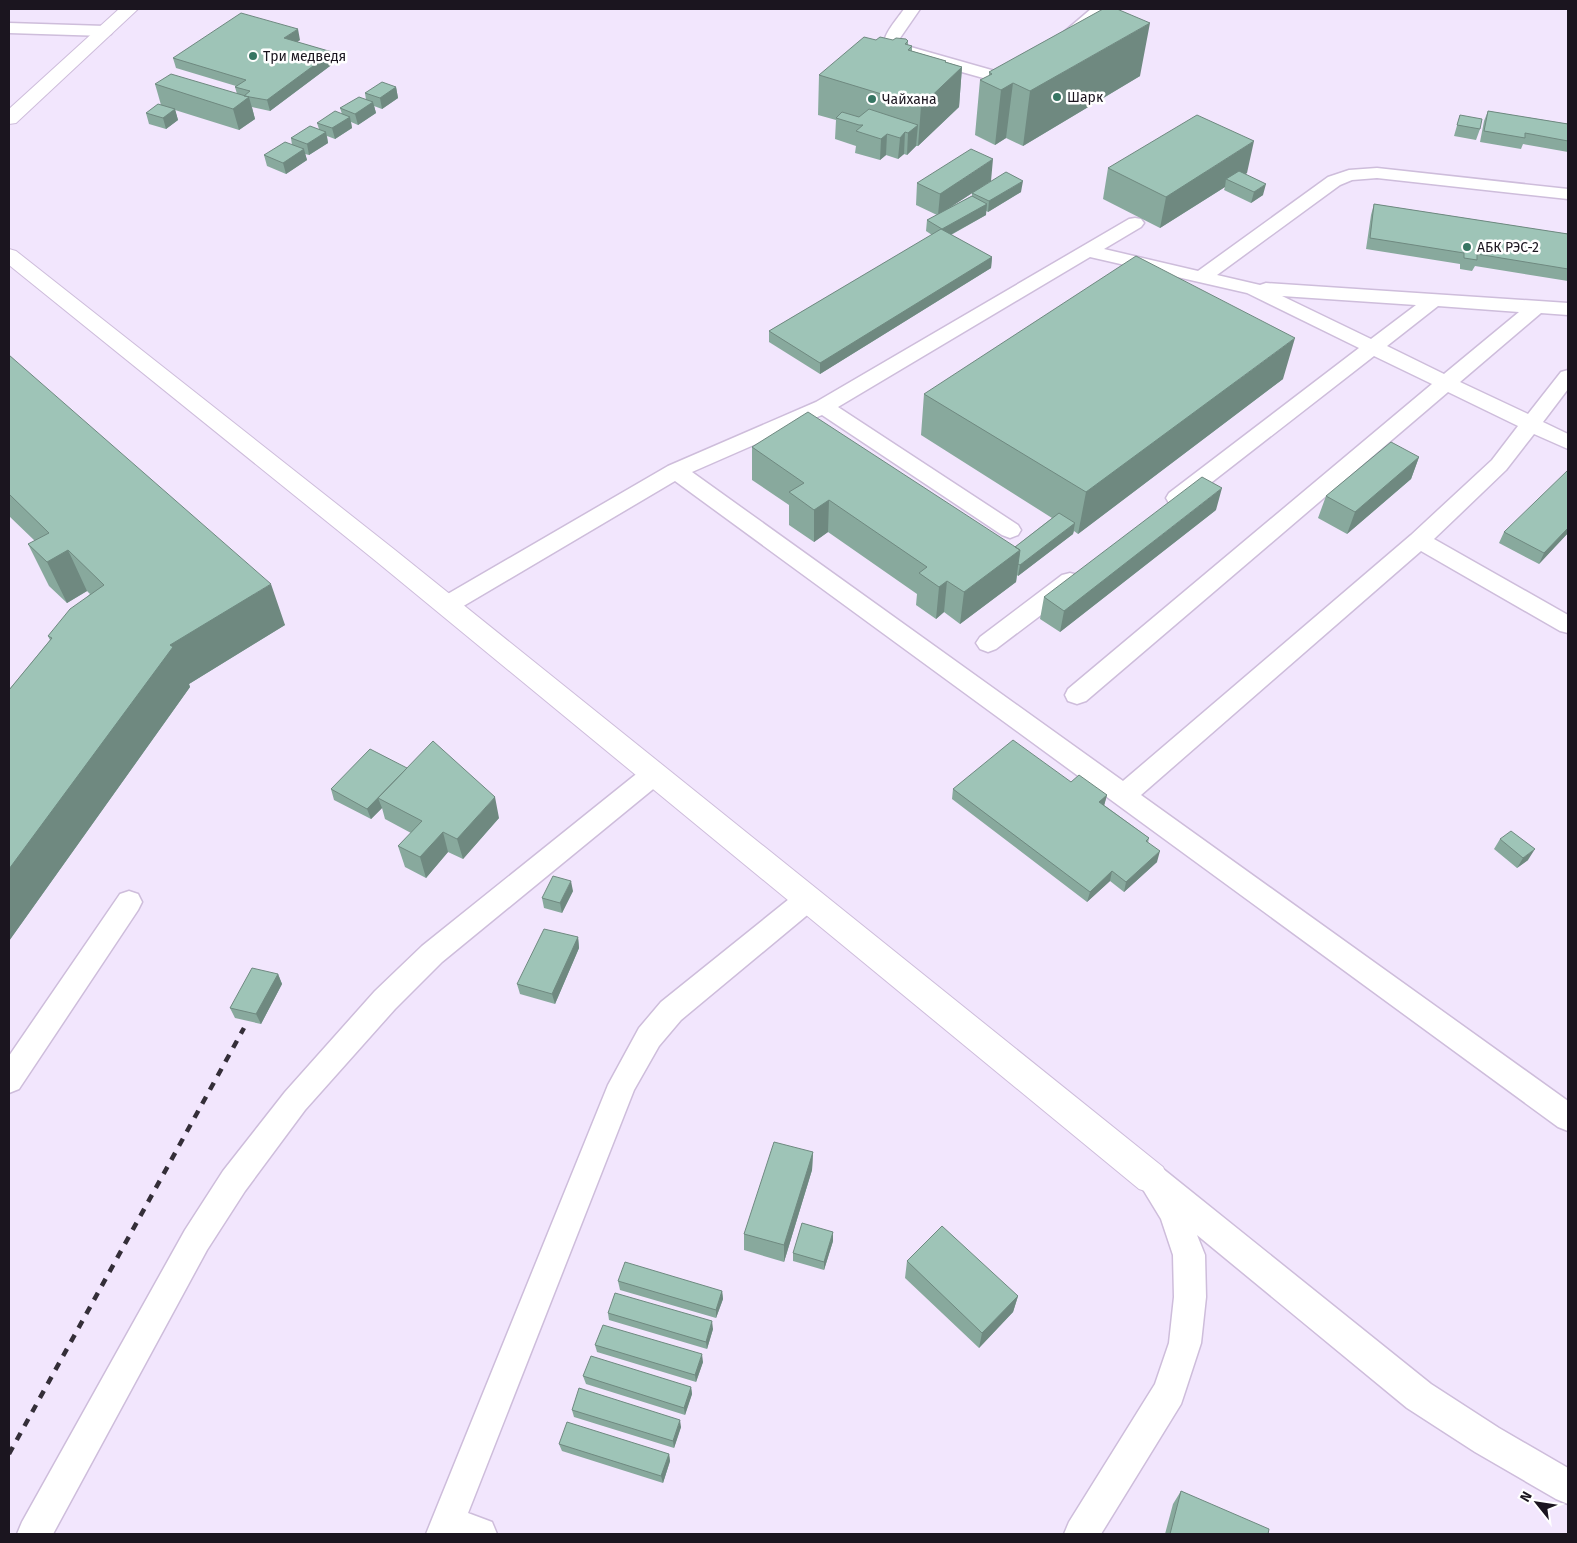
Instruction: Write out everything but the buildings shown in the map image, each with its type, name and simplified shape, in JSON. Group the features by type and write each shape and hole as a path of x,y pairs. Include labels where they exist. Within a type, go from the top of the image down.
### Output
{"street":[{"path":"9,119 129,9"},
{"path":"9,255 446,605 1151,1178"}],"lane":[{"path":"912,9 892,38 892,46 900,50 994,76 1019,74 1033,66"},
{"path":"1055,47 1100,9"},
{"path":"9,28 105,32"},
{"path":"1202,277 1334,181 1349,175 1377,173 1568,194"},
{"path":"446,605 676,471 823,407 1135,223"},
{"path":"1087,251 1253,288 1568,309"},
{"path":"1253,288 1568,442"},
{"path":"1161,510 1434,300"},
{"path":"1077,695 1536,307"},
{"path":"1124,794 1419,540 1498,466 1568,376"},
{"path":"823,407 1010,530"},
{"path":"676,471 1124,794 1568,1118"},
{"path":"1419,540 1568,626"},
{"path":"988,643 1083,571"},
{"path":"34,1534 196,1240 234,1181 295,1101 385,1000 432,954 654,774"},
{"path":"480,1534 445,1529 622,1085 649,1037 672,1011 808,899"},
{"path":"9,1080 129,902"},
{"path":"1151,1178 1419,1396 1487,1440 1568,1487"},
{"path":"1081,1534 1104,1501 1169,1392 1185,1343 1190,1297 1189,1255 1174,1212 1151,1178"}],"shaded area":[{"path":"9,9 1568,9 1568,1534 9,1534"}],"railway":[{"path":"9,1454 244,1028"}],"place":[{"name":"Три медведя","path":"253,56"},
{"name":"Шарк","path":"1057,97"},
{"name":"Чайхана","path":"872,99"},
{"name":"АБК РЭС-2","path":"1467,247"}]}
